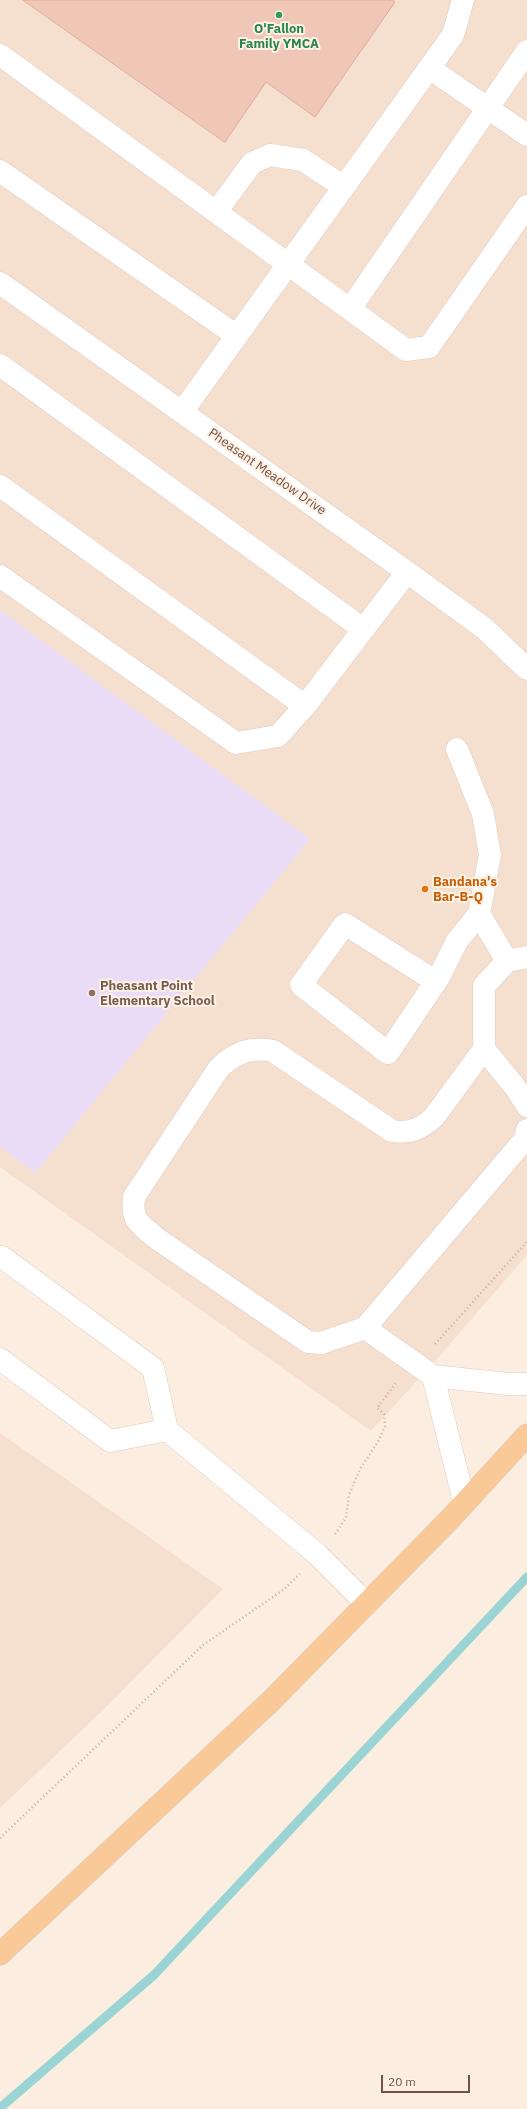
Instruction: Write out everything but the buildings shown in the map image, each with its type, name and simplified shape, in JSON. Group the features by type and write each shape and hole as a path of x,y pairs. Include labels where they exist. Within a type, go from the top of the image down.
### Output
{"main road":[{"path":"0,1954 271,1701 450,1519 527,1434"}],"street":[{"path":"182,412 453,35 463,0"},
{"path":"350,309 527,51"},
{"path":"0,55 406,350 429,347 527,206"},
{"path":"429,68 527,135"},
{"path":"216,212 252,163 270,155 303,160 344,186"},
{"path":"0,171 237,336"},
{"name":"Pheasant Meadow Drive","path":"0,283 484,628 527,669"},
{"path":"0,365 363,629"},
{"path":"0,486 305,706"},
{"path":"0,576 236,743 278,736 305,706 407,572"},
{"path":"435,981 345,924 301,985 388,1053 435,981 457,941 479,914 490,855 483,814 457,749"},
{"path":"479,914 517,959 484,986 484,1049 434,1116 425,1125 414,1131 403,1133 392,1131 273,1051 261,1048 247,1050 237,1054 219,1068 205,1086 134,1196 132,1211 137,1221 156,1238 308,1342 320,1344 365,1328 525,1139 527,1130"},
{"path":"484,1049 515,1086 527,1106"},
{"path":"0,1257 153,1368 167,1430 317,1554 367,1604"},
{"path":"365,1328 433,1376 508,1384 527,1384"},
{"path":"0,1360 110,1442 167,1430"},
{"path":"433,1376 464,1502"}],"path":[{"path":"0,1838 203,1645 283,1590 336,1533 346,1518 349,1495 360,1469 379,1440 384,1426 384,1414 378,1408 416,1363 430,1350 527,1242"}],"shaded area":[{"path":"0,0 527,0 527,1255 436,1360 371,1431 0,1167"},
{"name":"Pheasant Point Elementary School","path":"0,610 310,839 35,1173 0,1147"},
{"path":"0,1433 223,1589 102,1711 0,1808"}],"waterway":[{"path":"0,2108 154,1975 527,1577"}],"place":[{"name":"O'Fallon Family YMCA","path":"279,15"},
{"name":"Bandana's Bar-B-Q","path":"425,889"},
{"name":"Pheasant Point Elementary School","path":"92,993"}]}
